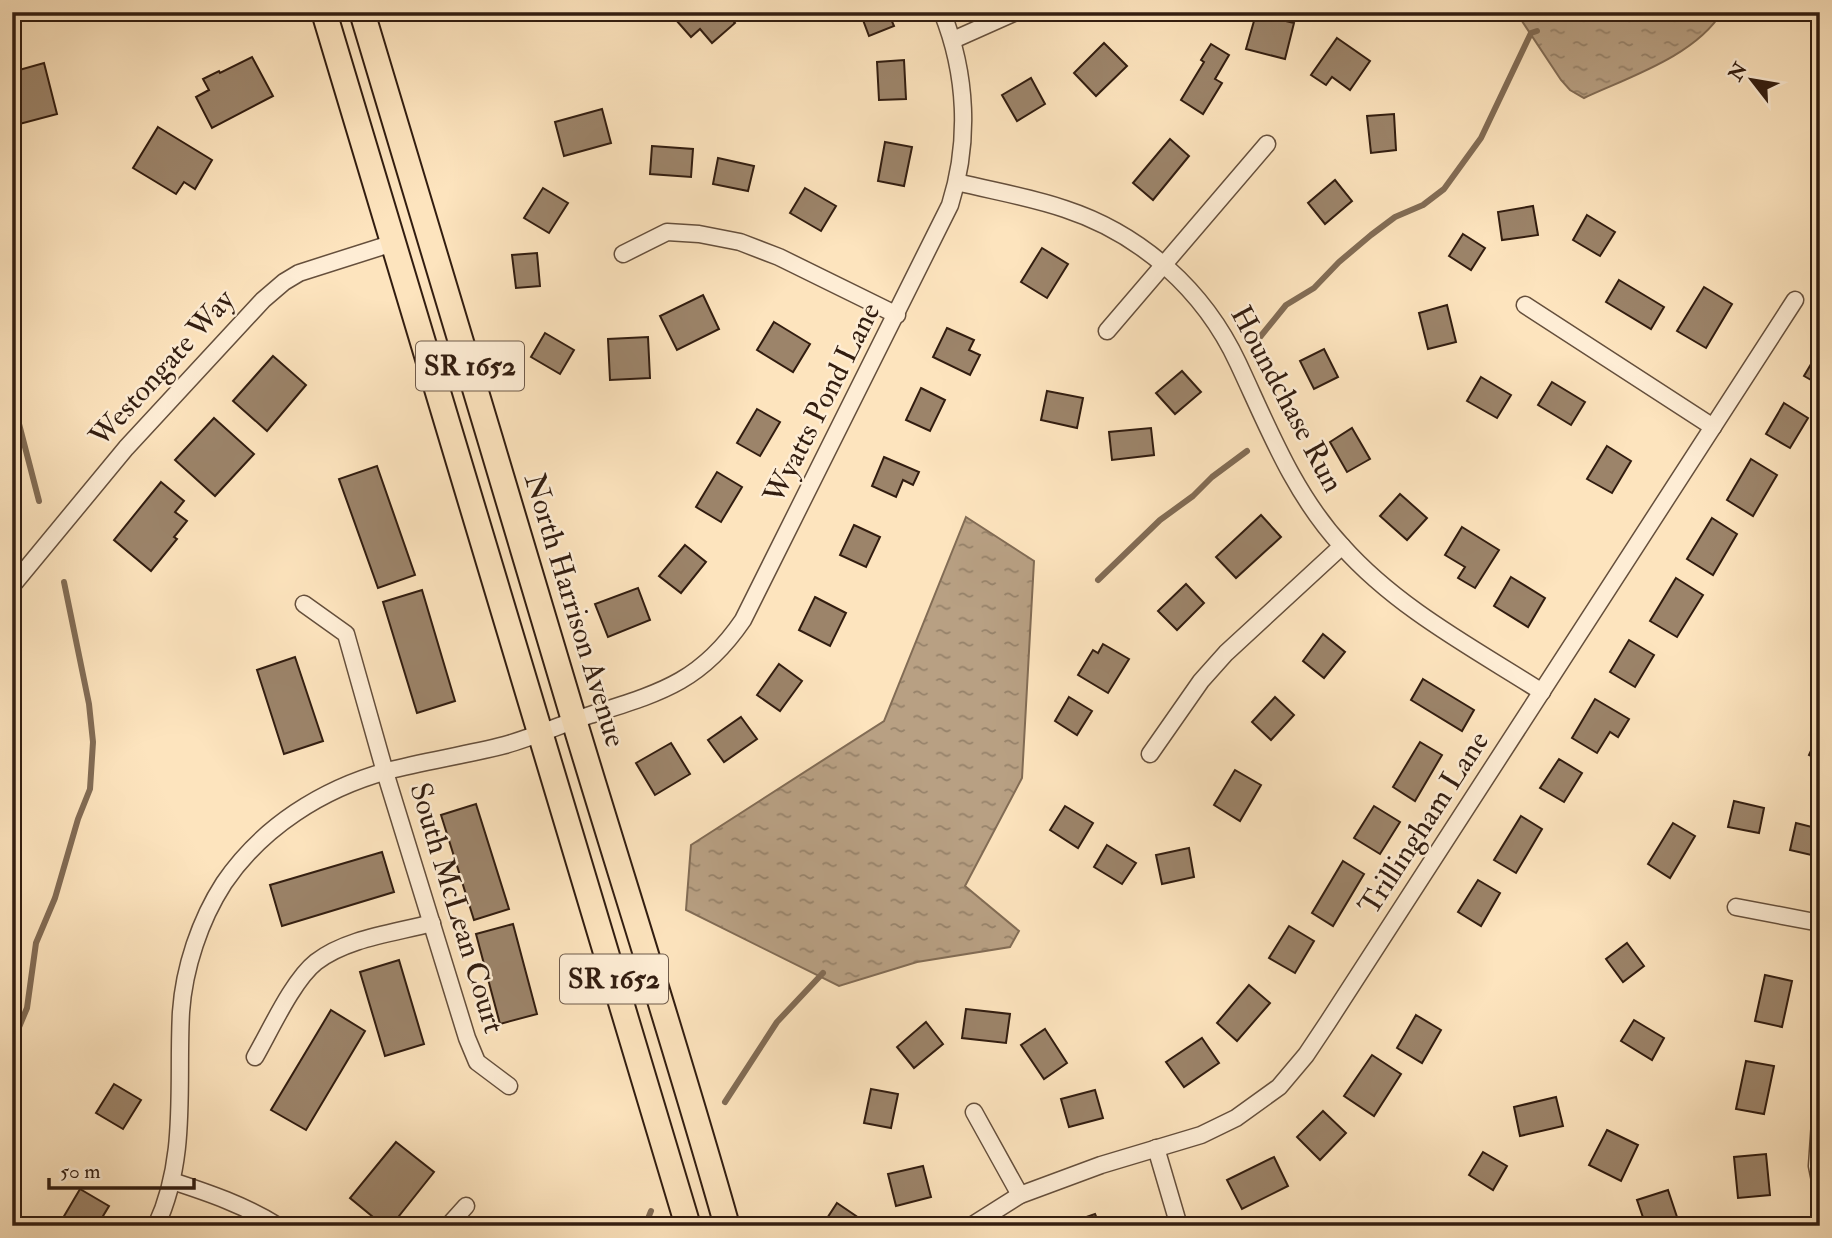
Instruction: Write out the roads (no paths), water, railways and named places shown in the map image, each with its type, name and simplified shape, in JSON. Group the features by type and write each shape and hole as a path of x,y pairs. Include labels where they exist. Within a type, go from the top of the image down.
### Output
{"main road":[{"name":"SR 1652","path":"324,12 688,1226"},
{"name":"North Harrison Avenue","path":"366,15 574,720 687,1084 727,1226"}],"street":[{"name":"Wyatts Pond Lane","path":"156,1226 172,1181 179,1142 181,1011 185,982 209,911 239,862 281,822 329,793 385,772 508,744 657,694 697,671 729,641 758,593 945,218 957,182 963,108 953,40 942,12"},
{"path":"953,40 1016,12"},
{"path":"1107,331 1267,144"},
{"name":"Houndchase Run","path":"957,182 1080,214 1121,233 1164,265 1194,294 1212,317 1238,363 1291,476 1304,498 1342,546 1407,605 1542,692"},
{"path":"623,254 667,232 699,234 740,242 779,257 897,315"},
{"name":"Westongate Way","path":"12,586 126,448 263,300 299,273 393,243"},
{"name":"Trillingham Lane","path":"971,1226 1020,1195 1101,1165 1201,1135 1236,1118 1279,1087 1306,1055 1794,300"},
{"path":"1524,305 1713,427"},
{"path":"1150,754 1201,681 1226,653 1342,546"},
{"name":"South McLean Court","path":"304,604 346,634 385,772 467,1038 477,1062 509,1086"},
{"path":"1736,907 1820,923"},
{"path":"255,1057 301,977 315,962 338,949 432,923"},
{"path":"974,1112 1020,1195"},
{"path":"1820,1122 1817,1166 1820,1181"},
{"path":"1156,1148 1179,1226"},
{"path":"172,1181 249,1209 278,1226"},
{"path":"447,1226 466,1206"}],"water":[{"path":"1516,12 1722,12 1695,41 1678,53 1660,64 1584,98 1570,90 1561,80"},
{"path":"966,517 1034,561 1022,778 965,886 1019,931 1010,947 917,962 839,986 686,910 691,845 884,721"}],"waterway":[{"path":"1260,337 1286,305 1314,288 1371,235 1395,217 1423,205 1444,189 1481,138 1531,33 1537,31"},
{"path":"12,397 39,501"},
{"path":"1098,580 1160,520 1247,451"},
{"path":"12,1044 27,1008 36,943 55,898 78,819 90,789 93,742 89,704 64,582"},
{"path":"725,1102 777,1022 823,973"},
{"path":"645,1226 651,1211"}]}
